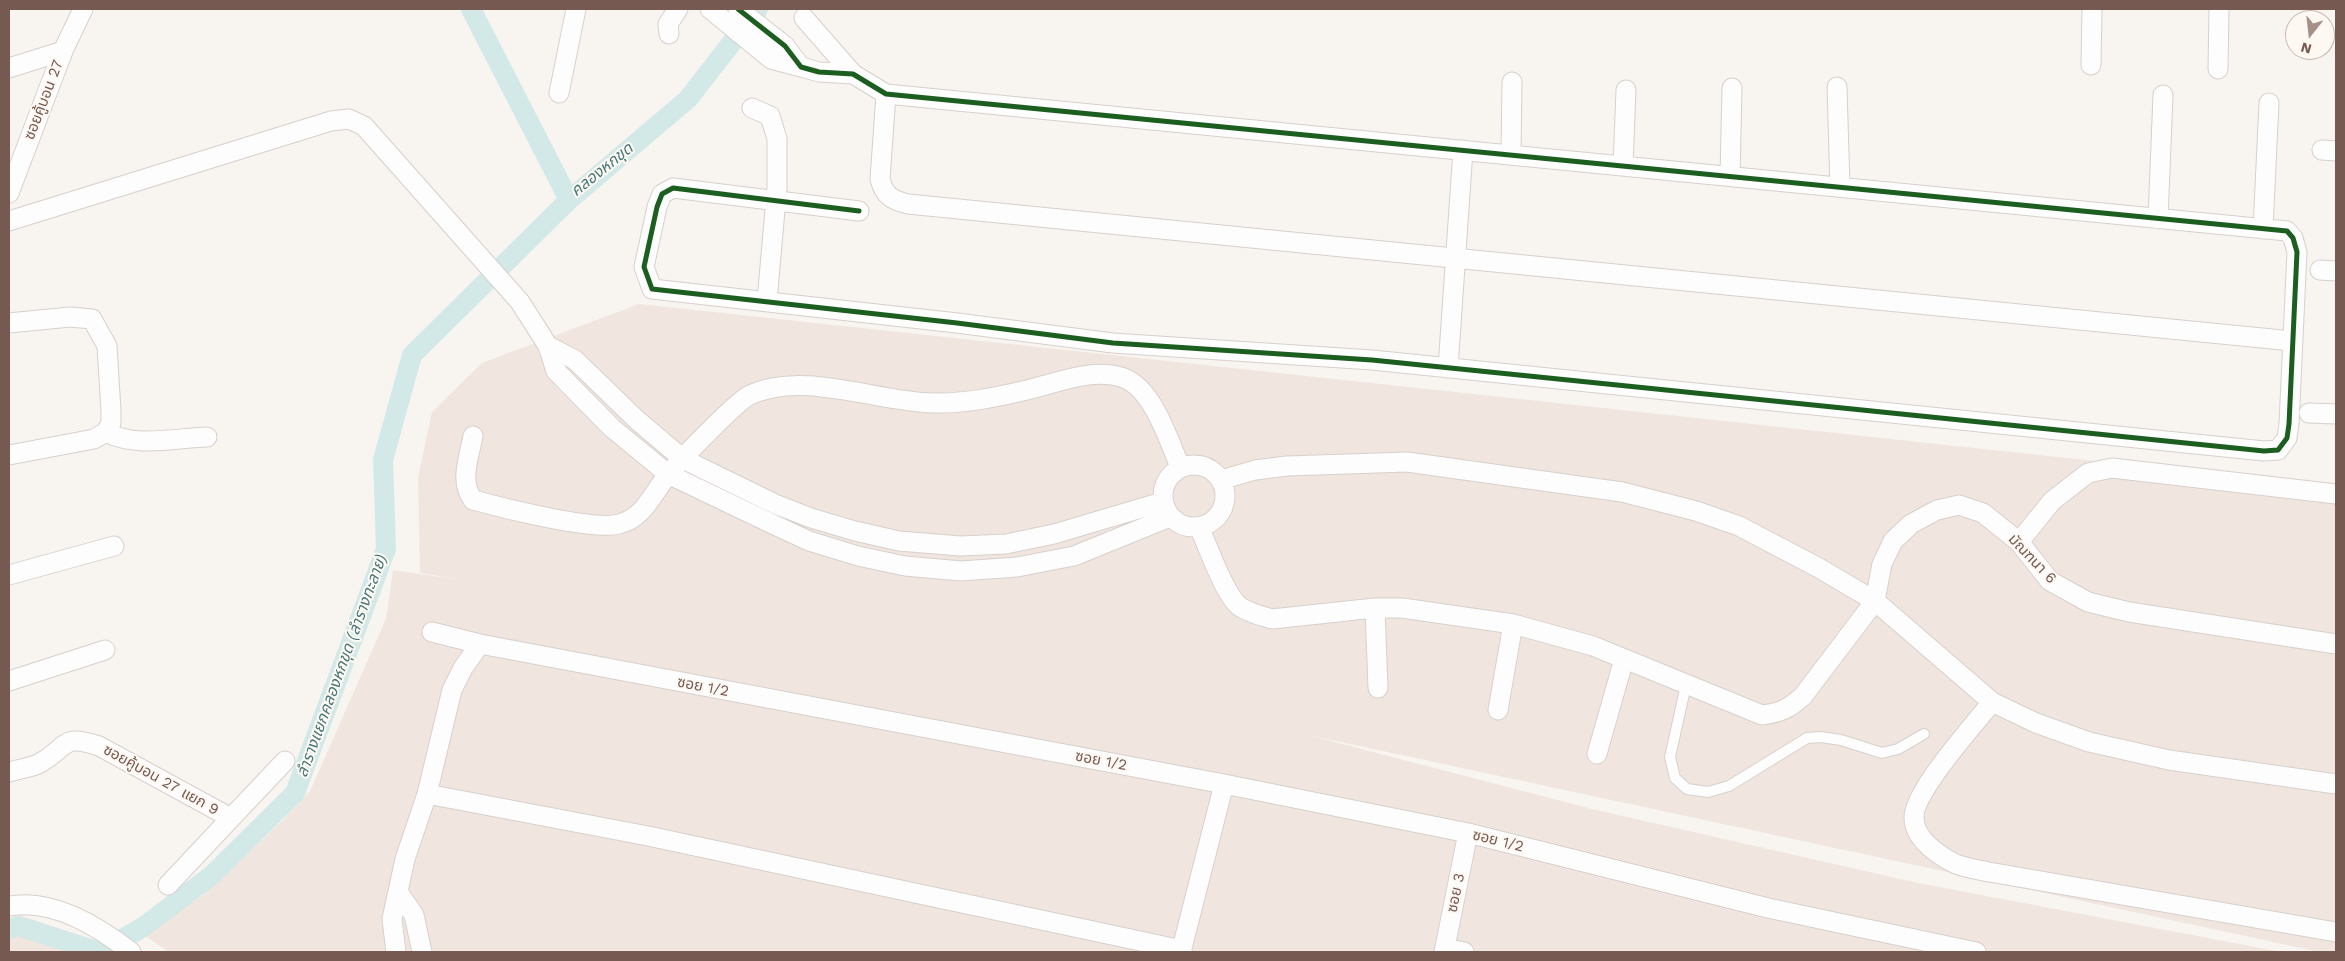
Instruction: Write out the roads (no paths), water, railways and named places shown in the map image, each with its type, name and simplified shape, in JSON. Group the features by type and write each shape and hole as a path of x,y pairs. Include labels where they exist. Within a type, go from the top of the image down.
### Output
{"street":[{"name":"ซอยคู้บอน 27","path":"9,193 63,51 83,9"},
{"path":"559,93 576,9"},
{"path":"669,34 668,24 678,9"},
{"path":"738,9 785,46 801,67"},
{"path":"2091,65 2092,9"},
{"path":"2218,69 2219,9"},
{"path":"711,10 771,59 819,72 853,74"},
{"path":"804,18 853,74 886,94 2287,232 2296,245 2287,438 2278,450 2264,451 1372,360 1113,343 652,289 644,267 657,207 662,194 672,188 859,211"},
{"path":"9,68 63,51"},
{"path":"1510,155 1512,82"},
{"path":"1837,86 1840,188"},
{"path":"1730,176 1732,88"},
{"path":"1623,166 1626,90"},
{"path":"886,94 880,179 883,191 897,201 908,204 2292,341"},
{"path":"2158,219 2163,95"},
{"path":"2263,229 2269,103"},
{"path":"752,108 770,116 777,139 777,202 767,301"},
{"path":"9,221 331,121 349,119 364,126 520,302 548,346 556,371 612,428 668,474 823,546 905,566 961,571 1044,563 1074,556 1166,509"},
{"path":"1448,368 1464,150"},
{"path":"9,322 70,317 92,319 107,346 111,411 110,423 106,432 94,439 9,455"},
{"path":"548,346 576,360 637,420 683,459 775,504 831,524 899,541 974,546 1006,544 1166,509"},
{"path":"473,436 465,478 466,491 473,500 596,526 619,524 638,516 668,474 748,395 796,384 878,398 933,403 982,400 1081,376 1107,375 1124,378 1137,385 1160,419 1180,467"},
{"path":"2309,413 2336,414"},
{"path":"106,432 116,438 138,440 207,437"},
{"path":"1221,480 1255,470 1287,466 1407,462 1622,492 1696,511 1739,526 1819,568 1874,601 1992,702 2036,723 2089,742 2169,760 2336,784"},
{"path":"1191,464 1203,465 1214,471 1221,480 1225,494 1222,509 1213,521 1200,527 1183,526 1166,509 1162,488 1169,476 1180,467 1191,464"},
{"path":"2019,542 2052,501 2088,473 2112,468 2336,494"},
{"name":"มัณฑนา 6","path":"1874,601 1882,564 1893,541 1911,524 1937,510 1959,505 1983,513 2019,542 2050,581 2088,602 2129,612 2336,644"},
{"path":"823,546 831,524"},
{"path":"1200,527 1230,594 1240,607 1272,618 1375,608 1402,608 1513,624 1593,646 1762,715 1784,711 1804,696 1874,601"},
{"path":"9,575 114,546"},
{"path":"974,546 975,570"},
{"path":"1375,608 1378,688"},
{"path":"1498,710 1513,624"},
{"name":"ซอย 1/2","path":"432,632 480,644 1224,784 1468,833 1768,908 1976,952"},
{"path":"396,952 392,919 405,859 427,794 452,690 463,668 480,644"},
{"path":"9,681 105,650"},
{"path":"1597,754 1624,659"},
{"path":"1992,702 1930,780 1918,802 1913,818 1918,834 1940,854 1957,864 1989,872 2336,932"},
{"name":"ซอยคู้บอน 27 แยก 9","path":"9,772 37,765 67,742 79,739 99,746 230,818 168,885"},
{"path":"230,818 285,761"},
{"path":"427,794 658,838 1181,951 1224,784"},
{"name":"ซอย 3","path":"1444,950 1468,833"},
{"path":"398,892 414,915 422,952"},
{"path":"9,906 23,904 55,910 101,929 131,952"},
{"path":"1444,950 1464,952"}],"lane":[{"path":"1686,685 1670,757 1675,778 1688,789 1708,792 1729,786 1807,738 1821,737 1841,740 1882,753 1898,750 1924,734"}],"waterway":[{"name":"คลองหกขุด","path":"471,9 569,200 688,99 758,9"},
{"name":"ลำรางแยกคลองหกขุด (ลำรางทะลาย)","path":"9,929 18,926 100,952 143,927 211,876 295,793 386,549 383,460 412,355 569,200"}]}
